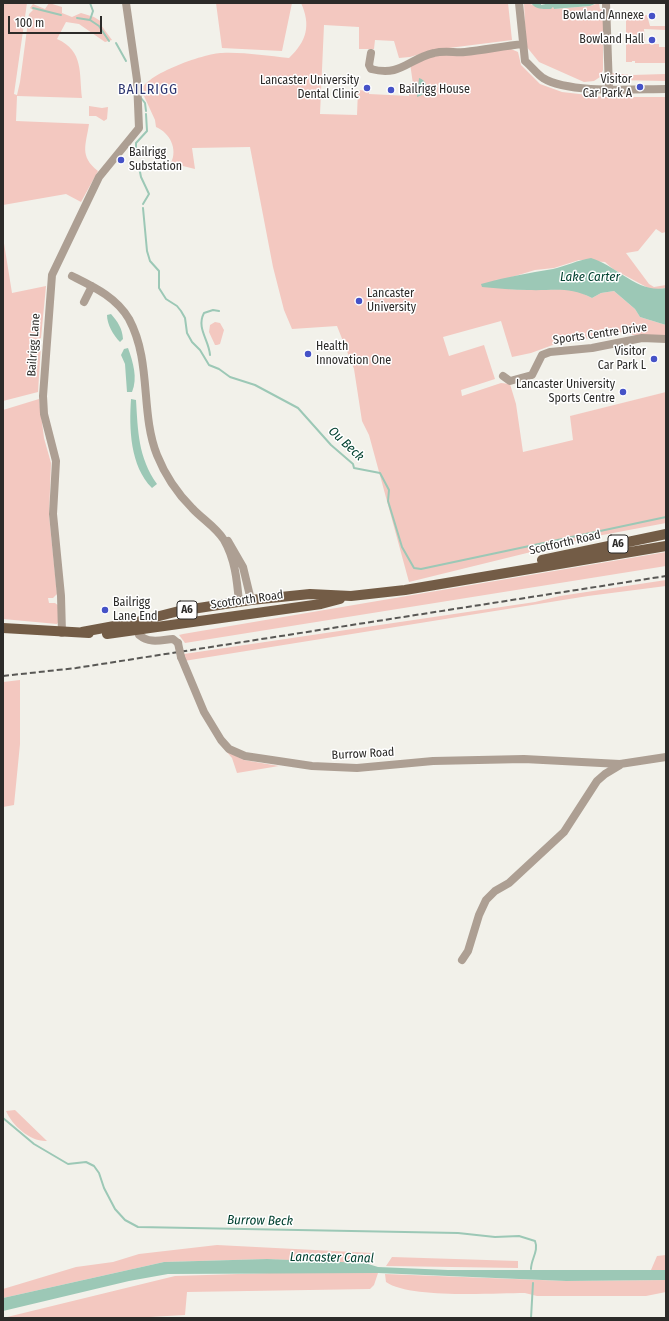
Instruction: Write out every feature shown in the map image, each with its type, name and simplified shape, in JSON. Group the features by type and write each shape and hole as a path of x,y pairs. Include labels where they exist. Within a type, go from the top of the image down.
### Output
{"main road":[{"path":"544,560 570,549 666,528"},
{"name":"Scotforth Road","path":"494,575 544,560 666,534"},
{"name":"Scotforth Road","path":"137,626 167,614 239,602 249,607 321,604 351,596 405,590 666,546"},
{"name":"Scotforth Road","path":"3,628 101,634 137,626 249,607 310,594 351,596"}],"street":[{"name":"Bailrigg Lane","path":"62,632 61,596 53,514 56,461 44,414 43,396 52,275 99,178 138,128 140,116 136,74 126,3"},
{"path":"519,3 525,61 544,78 564,85 609,88 666,89"},
{"path":"606,3 609,88"},
{"path":"371,53 369,65 371,69 386,72 399,70 420,58 435,52 464,52 523,44"},
{"path":"72,276 107,294 125,313 132,327 143,363 150,430 162,466 177,493 224,540 228,541 239,558 249,607"},
{"path":"84,302 92,286"},
{"name":"Sports Centre Drive","path":"502,376 510,381 532,374 542,356 550,352 592,348 642,338 666,339"},
{"path":"224,540 236,572 239,602"},
{"name":"Burrow Road","path":"137,626 139,635 147,640 155,641 173,639 178,644 180,657 204,712 221,740 229,749 245,756 329,768 357,768 433,761 533,759 594,764 620,764 666,757"},
{"path":"594,764 597,781"},
{"path":"462,960 468,951 479,915 486,900 495,891 509,882 564,832 597,781 620,764"}],"shaded area":[{"path":"3,3 27,3 14,94 17,95 20,82 29,14 33,10 30,8 33,4 45,9 49,3 62,7 62,13 72,17 81,13 94,17 102,22 101,25 112,40 105,42 79,24 66,22 57,39 66,44 76,56 80,72 82,98 17,96 16,121 89,124 85,150 88,160 98,171 81,202 66,194 3,205"},
{"path":"216,3 292,3 282,51 222,48"},
{"path":"301,3 508,3 512,40 433,50 410,57 399,58 394,41 375,40 374,49 359,49 359,27 324,25 320,114 357,115 358,90 369,91 369,94 409,96 409,84 413,84 410,63 435,52 511,49 518,52 521,65 540,84 562,92 605,97 666,97 666,232 662,233 656,229 638,251 626,253 649,284 654,287 666,285 666,288 652,290 613,269 605,262 579,260 554,268 535,270 505,279 495,280 508,289 563,289 578,291 592,298 601,293 614,291 635,309 640,317 666,325 666,337 638,336 615,331 591,338 561,342 531,353 512,357 501,321 443,337 449,356 484,345 495,379 461,390 462,396 501,383 510,384 516,404 523,452 573,440 570,416 666,392 666,523 592,537 409,582 369,435 362,421 354,369 337,326 292,329 284,310 273,267 250,147 192,148 195,169 171,163 174,152 169,137 156,127 155,120 144,96 140,95 142,88 150,80 161,73 188,61 214,54 230,53 289,58 300,45 306,32 306,18"},
{"path":"524,3 545,9 553,7 554,9 590,6 599,3 600,9 606,10 603,24 603,70 600,77 594,81 584,82 539,62 526,46"},
{"path":"647,15 650,26 666,26 666,30 644,29 645,44 659,44 659,47 666,47 666,63 635,63 635,61 626,62 626,20"},
{"path":"611,73 632,75 665,74 666,81 614,80 611,77"},
{"path":"89,106 102,108 108,107 107,119 104,121 96,116 89,116"},
{"path":"3,237 12,293 46,286 41,338 38,339 38,344 41,345 38,392 3,401"},
{"path":"215,322 220,323 224,330 220,344 217,345 215,345 209,332 210,325"},
{"path":"39,399 44,438 51,463 49,515 57,594 53,598 48,598 49,603 55,603 59,606 59,621 57,624 3,619 3,410"},
{"path":"666,552 666,566 185,643 179,635 183,634"},
{"path":"666,580 666,586 588,596 184,661 184,654 535,602 560,596"},
{"path":"20,680 20,744 14,805 3,807 3,682"},
{"path":"225,750 244,760 279,766 237,773 232,758"},
{"path":"15,1110 47,1141 34,1139 22,1132 6,1111"},
{"path":"217,1245 373,1253 372,1264 267,1259 164,1262 3,1298 3,1289 76,1267 113,1262 139,1254"},
{"path":"666,1255 666,1270 651,1270 657,1256"},
{"path":"392,1257 518,1261 518,1268 386,1266"},
{"path":"269,1273 378,1273 374,1285 370,1289 187,1292 185,1315 132,1318 3,1318 175,1276"},
{"path":"385,1274 566,1281 666,1280 666,1292 646,1296 537,1296 525,1293 432,1293 413,1291 398,1287 386,1282"}],"water":[{"path":"531,3 541,3 541,5 550,3 597,3 590,6 554,9 553,7 551,9 540,9"},
{"path":"419,78 425,82 427,89 425,94 417,97"},
{"name":"Lake Carter","path":"591,258 609,266 627,278 646,287 656,289 666,288 666,325 640,317 635,309 614,291 601,293 592,298 568,290 482,287 481,284 508,277 553,269"},
{"path":"111,314 121,328 123,339 120,342 109,326 107,315"},
{"path":"128,348 135,376 132,392 127,392 125,364 121,355 124,349"},
{"path":"131,399 136,400 140,444 146,464 157,484 152,488 139,469 132,446 130,422"},
{"path":"267,1259 365,1263 378,1267 448,1270 666,1270 666,1280 566,1281 378,1273 168,1274 129,1281 3,1311 3,1298 164,1262"}],"waterway":[{"name":"Ou Beck","path":"90,3 93,11 90,20 99,26 109,41"},
{"path":"33,8 61,15"},
{"path":"77,18 90,20"},
{"name":"Ou Beck","path":"116,43 126,61"},
{"name":"Ou Beck","path":"129,87 134,95"},
{"name":"Ou Beck","path":"141,98 145,103 146,111"},
{"name":"Ou Beck","path":"136,156 136,143 147,131 146,114"},
{"name":"Ou Beck","path":"139,167 141,177 149,194 143,204"},
{"name":"Ou Beck","path":"143,208 147,251 150,261 159,271 159,288 166,299 177,306 181,311 185,318 187,333 209,365 219,369 230,377 255,385 298,408 331,445 353,464 354,468 380,473 389,490 388,501 402,547 414,568 421,569 666,517"},
{"path":"210,355 202,329 202,318 204,313 213,310 219,311"},
{"name":"Burrow Beck","path":"3,1118 34,1144 68,1164 86,1162 94,1166 99,1173 104,1188 115,1209 125,1220 138,1227 458,1233 495,1237 519,1236 535,1241 536,1248 531,1269"},
{"name":"Burrow Beck","path":"531,1318 533,1283"}],"railway":[{"path":"3,676 76,668 666,576"}],"place":[{"name":"Bowland Annexe","path":"652,16"},
{"name":"Bowland Hall","path":"652,40"},
{"name":"Visitor Car Park A","path":"640,87"},
{"name":"Lancaster University Dental Clinic","path":"367,88"},
{"name":"Bailrigg House","path":"391,90"},
{"name":"Bailrigg Substation","path":"121,160"},
{"name":"Lancaster University","path":"359,301"},
{"name":"Health Innovation One","path":"308,354"},
{"name":"Visitor Car Park L","path":"654,359"},
{"name":"Lancaster University Sports Centre","path":"623,392"},
{"name":"Bailrigg Lane End","path":"105,610"}],"district":[{"name":"BAILRIGG","path":"148,90"}],"water label":[{"name":"Lancaster Canal","path":"332,1258"}]}
